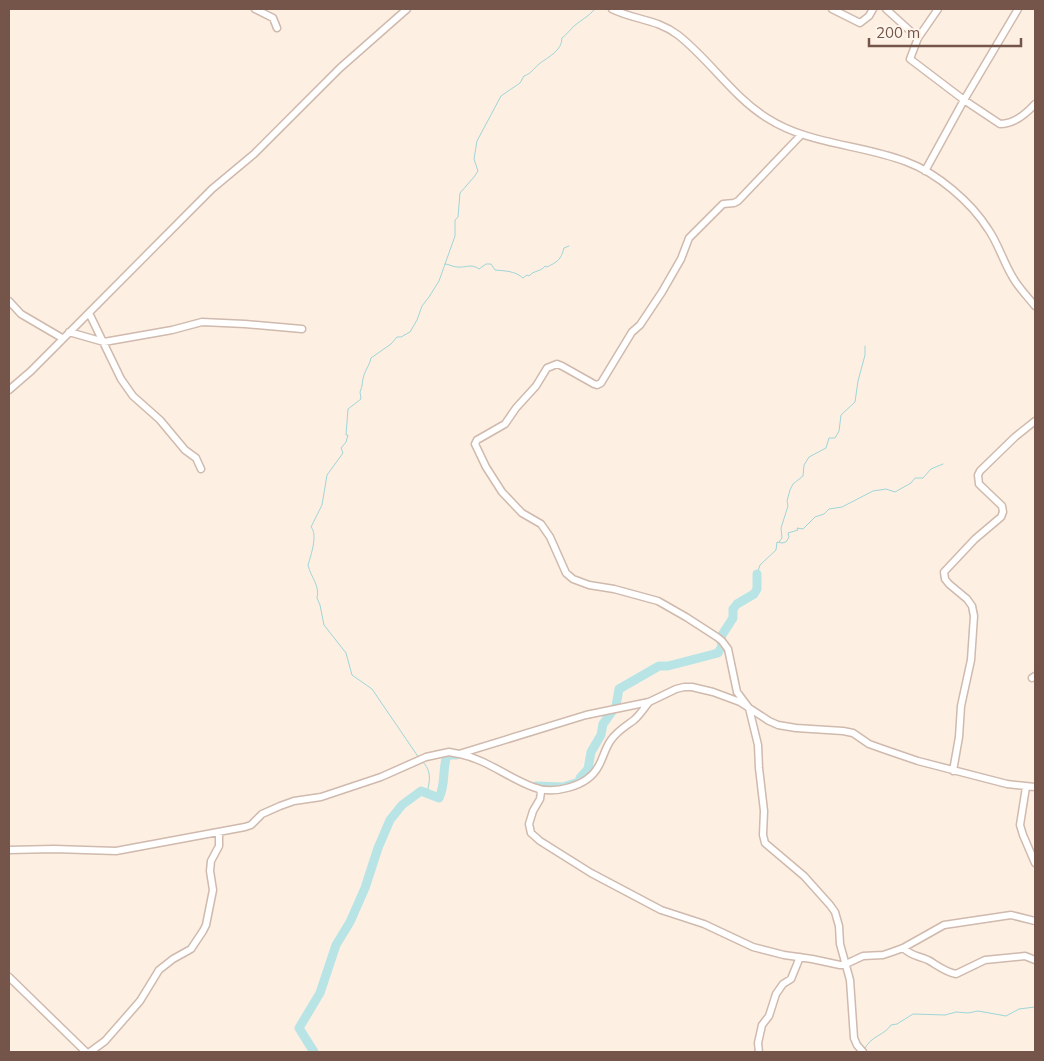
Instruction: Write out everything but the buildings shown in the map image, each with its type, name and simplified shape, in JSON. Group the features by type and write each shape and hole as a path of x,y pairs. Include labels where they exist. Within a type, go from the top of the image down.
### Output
{"street":[{"path":"255,9 273,18 277,28"},
{"path":"9,390 31,371 212,189 254,154 340,68 407,9"},
{"path":"612,9 656,22 669,28 691,47 739,96 777,124 825,142 894,157 914,164 925,171 962,198 980,217 992,235 1012,276 1035,306"},
{"path":"832,9 860,23 869,16 873,9"},
{"path":"886,9 918,38"},
{"path":"938,9 918,38 910,59 964,100 1000,124 1006,124 1024,115 1035,104"},
{"path":"925,171 964,100 1018,9"},
{"path":"801,134 738,200 734,203 723,204 688,238 681,259 662,292 640,324 632,332 601,383 594,384 562,366 557,364 551,365 505,424 477,440 476,444 486,467 502,492 522,513 541,524 550,537 566,573 580,582 658,601 722,641 729,652 737,692 749,708 758,745 758,768 764,811 765,843 804,876 830,905 838,920 840,944 850,980 854,1038 863,1052"},
{"path":"9,301 21,314 62,338"},
{"path":"89,313 121,379 133,396 160,420 185,450 196,458 201,469"},
{"path":"69,332 104,342 172,330 202,322 302,329"},
{"path":"954,771 961,706 971,660 974,616 972,606 967,599 949,584 945,579 944,572 975,539 1001,517 1003,512 1002,506 979,484 978,475 980,471 1015,437 1035,421"},
{"path":"459,754 586,715 649,702 676,689 692,687 728,698 778,725 853,733 870,744 902,756 1007,784 1035,787"},
{"path":"9,850 116,851 245,828 262,814 280,806 294,801 321,797 382,777 426,757 449,752 484,761 539,789 563,788 577,785 586,780 598,767 611,740 634,720 649,702"},
{"path":"1026,787 1020,825 1035,863"},
{"path":"539,789 541,792 540,799 533,811 529,824 532,833 575,863 637,898 661,910 704,924 753,947 835,965 846,964 863,956 883,955 903,948 944,925 1011,915 1035,921"},
{"path":"90,1052 105,1040 128,1015 159,970 173,959 191,949 203,931 213,890 210,872 211,861 219,846 219,832"},
{"path":"903,948 914,957 928,960 948,972 956,974 985,960 1025,956 1035,960"},
{"path":"758,1052 762,1025 769,1016 776,994 783,984 791,979 800,957"},
{"path":"9,977 86,1052"}],"waterway":[{"path":"419,758 372,689 352,675 346,653 324,625 317,598 316,585 308,565 314,540 311,527 322,505 327,475 343,453 341,448 346,442 348,435 346,435 348,409 361,399 360,392 363,377 371,358 391,344 397,337 410,332 422,306 439,281 455,236 455,220 458,217 460,193 478,171 474,159 477,141 501,96 520,83 524,76 554,53 560,47 562,38 594,10"},
{"path":"445,264 457,267 473,266 479,269 486,264 491,264 495,270 507,271 523,278 556,262 564,248 569,246"},
{"path":"779,542 782,538 781,528 793,484 803,476 804,465 809,457 826,448 829,438 835,438 839,431 841,415 855,402 865,355 865,346"},
{"path":"757,574 760,565 776,550 777,542 786,542 789,537 788,533 798,530 797,528 803,529 815,517 824,514 829,509 842,507 873,491 886,489 895,492 911,483 915,478 923,478 931,469 943,464"},
{"path":"536,786 563,787 579,782 588,769 591,752 601,735 603,724 616,706 619,689 659,666 668,666 718,653 722,646 722,635 733,618 733,609 737,604 754,594 757,589 757,574"},
{"path":"314,1052 299,1028 320,993 336,945 350,922 365,888 378,848 390,820 402,805 421,791 439,798 447,755 456,755"},
{"path":"422,761 427,768 429,776 427,793"},
{"path":"864,1050 870,1041 891,1025 897,1024 913,1014 945,1015 956,1012 968,1013 978,1011 1006,1016 1019,1009 1035,1007"}]}
